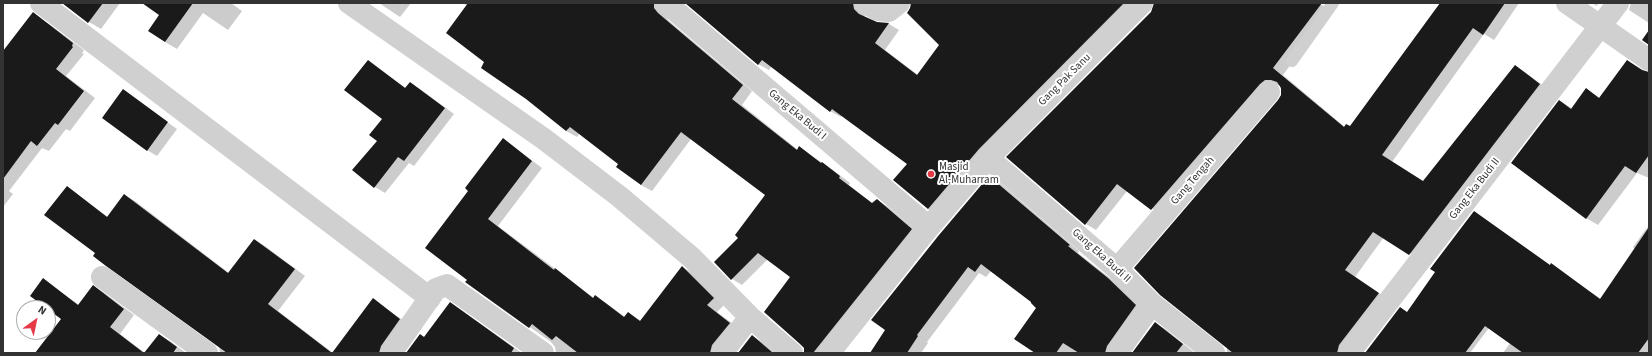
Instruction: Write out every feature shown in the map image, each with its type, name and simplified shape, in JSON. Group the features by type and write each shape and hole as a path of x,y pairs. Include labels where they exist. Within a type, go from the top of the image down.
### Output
{"street":[{"path":"41,3 430,298"},
{"path":"349,3 544,138 620,197 692,258 750,317 792,353"},
{"name":"Gang Eka Budi I","path":"666,3 928,227"},
{"path":"865,3 878,10 889,11 899,3"},
{"name":"Gang Pak Sanu","path":"829,353 928,227 988,158 1142,3"},
{"path":"1567,3 1649,60"},
{"name":"Gang Eka Budi II","path":"1349,353 1618,3"},
{"name":"Gang Tengah","path":"1117,269 1269,92"},
{"name":"Gang Eka Budi II","path":"988,158 1117,269 1152,304 1214,353"},
{"path":"102,277 207,353"},
{"path":"391,353 436,288 447,285 543,353"},
{"path":"1117,353 1152,304"},
{"path":"722,353 750,317"}],"lane":[{"path":"1292,61 1333,3"}],"building":[{"path":"62,3 103,3 88,23"},
{"path":"142,3 193,3 165,42 148,31 159,15"},
{"path":"468,3 654,3 654,8 658,13 743,85 732,99 797,150 799,146 821,163 822,162 840,176 839,178 872,203 877,199 912,229 813,353 804,353 804,348 764,312 790,277 758,253 731,280 714,262 738,238 735,235 765,195 681,132 641,185 616,167 618,164 570,127 566,131 526,99 481,68 484,62 446,33"},
{"path":"685,3 853,3 854,9 859,14 877,22 889,23 875,43 917,75 939,45 907,13 911,3 1124,3 979,149 928,209 893,180 907,164 832,109 830,112 762,60 758,65"},
{"path":"1154,3 1322,3 1273,68 1344,127 1346,124 1350,126 1440,3 1505,3 1483,35 1473,28 1382,155 1423,181 1515,65 1540,84 1409,255 1373,232 1345,270 1379,293 1339,345 1337,353 1233,353 1160,295 1134,268 1278,100 1281,95 1281,88 1277,82 1265,80 1260,84 1151,210 1117,184 1085,225 1006,157 1151,12"},
{"path":"33,12 73,43 73,47 56,69 84,91 58,125 55,123 37,146 31,141 3,179 3,51"},
{"path":"1649,30 1649,45 1642,40"},
{"path":"368,60 405,88 410,82 445,108 404,161 398,157 374,188 352,170 377,141 369,135 382,119 344,90"},
{"path":"1627,60 1642,70 1649,72 1649,155 1636,173 1625,166 1586,219 1511,163 1559,100 1571,109 1586,88 1599,98"},
{"path":"123,89 168,122 147,151 102,118"},
{"path":"503,138 532,161 488,219 593,298 595,295 624,317 628,312 640,321 682,266 714,298 707,305 730,323 712,345 710,353 578,353 556,336 552,340 532,324 529,328 465,282 467,280 425,248 468,191 465,188"},
{"path":"989,176 1070,245 1068,246 1108,278 1136,305 1107,346 1105,353 1079,353 1063,343 1056,353 1035,353 1014,339 1036,308 1031,302 981,264 975,272 968,267 917,335 918,336 907,353 870,353 885,330 871,320 939,235"},
{"path":"67,186 107,217 124,194 228,273 254,239 295,269 268,304 332,353 227,353 106,266 93,256 95,253 44,215"},
{"path":"1474,211 1550,265 1551,263 1600,299 1649,227 1649,338 1638,353 1523,353 1485,326 1465,353 1365,353 1400,307 1407,312 1435,272 1430,269"},
{"path":"43,278 78,305 93,285 124,309 110,327 144,353 35,353 45,340 56,340 56,326 61,319 56,315 56,300 35,300 30,296"},
{"path":"373,298 400,319 381,346 379,353 332,353"},
{"path":"450,302 514,348 511,353 406,353 420,334 424,337"},
{"path":"1155,322 1183,344 1176,353 1132,353"},
{"path":"159,334 177,347 173,353 144,353"},
{"path":"752,335 773,353 738,353"}],"place":[{"name":"Masjid Al-Muharram","path":"931,174"}]}
